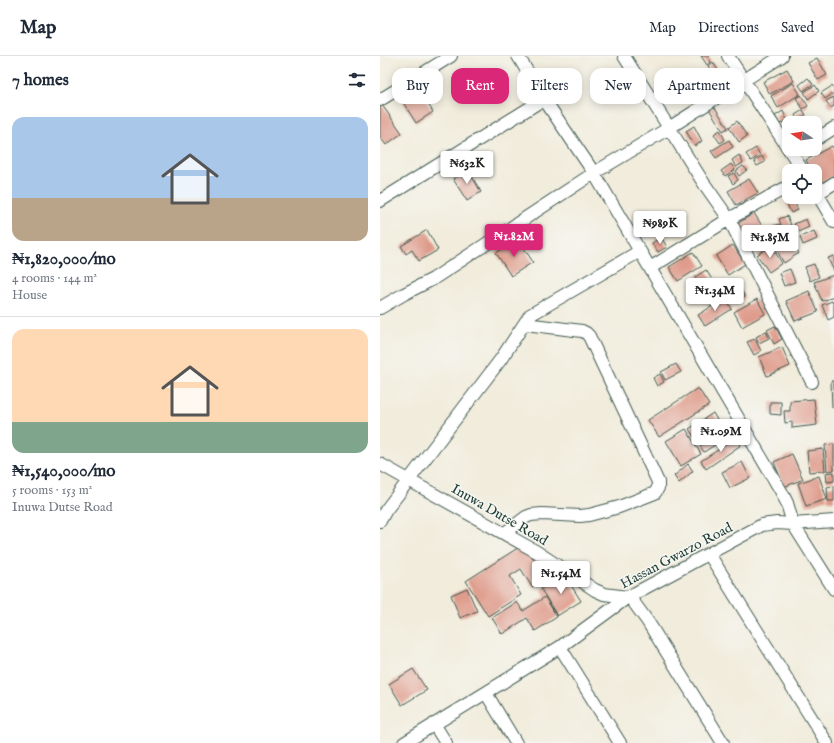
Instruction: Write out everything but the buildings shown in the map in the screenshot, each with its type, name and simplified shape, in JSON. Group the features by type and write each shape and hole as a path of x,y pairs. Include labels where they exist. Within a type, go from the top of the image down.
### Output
{"street":[{"path":"380,100 451,56"},
{"path":"518,56 525,68"},
{"path":"624,56 703,182 729,219 812,382"},
{"path":"728,56 735,68"},
{"path":"744,80 782,56"},
{"path":"744,82 782,133"},
{"path":"380,201 536,104"},
{"path":"547,104 594,173 781,491 787,503 793,524 834,589"},
{"path":"380,308 433,280 594,173 707,104"},
{"path":"822,136 834,128"},
{"path":"822,189 834,183"},
{"path":"650,268 729,219 782,190"},
{"path":"822,202 834,222"},
{"path":"380,521 386,510 501,359 530,315 640,251"},
{"path":"505,533 531,514 589,515 619,507 655,493 658,488 658,482 589,336 582,331 525,324"},
{"name":"Inuwa Dutse Road","path":"380,464 505,533 537,552 594,590 604,594 628,597"},
{"name":"Hassan Gwarzo Road","path":"404,743 560,647 628,597 762,526 777,523 793,524 834,521"},
{"path":"709,554 827,743"},
{"path":"628,597 632,600 648,622 723,743"},
{"path":"560,647 620,743"},
{"path":"486,693 516,743"},
{"path":"434,724 446,743"}]}
